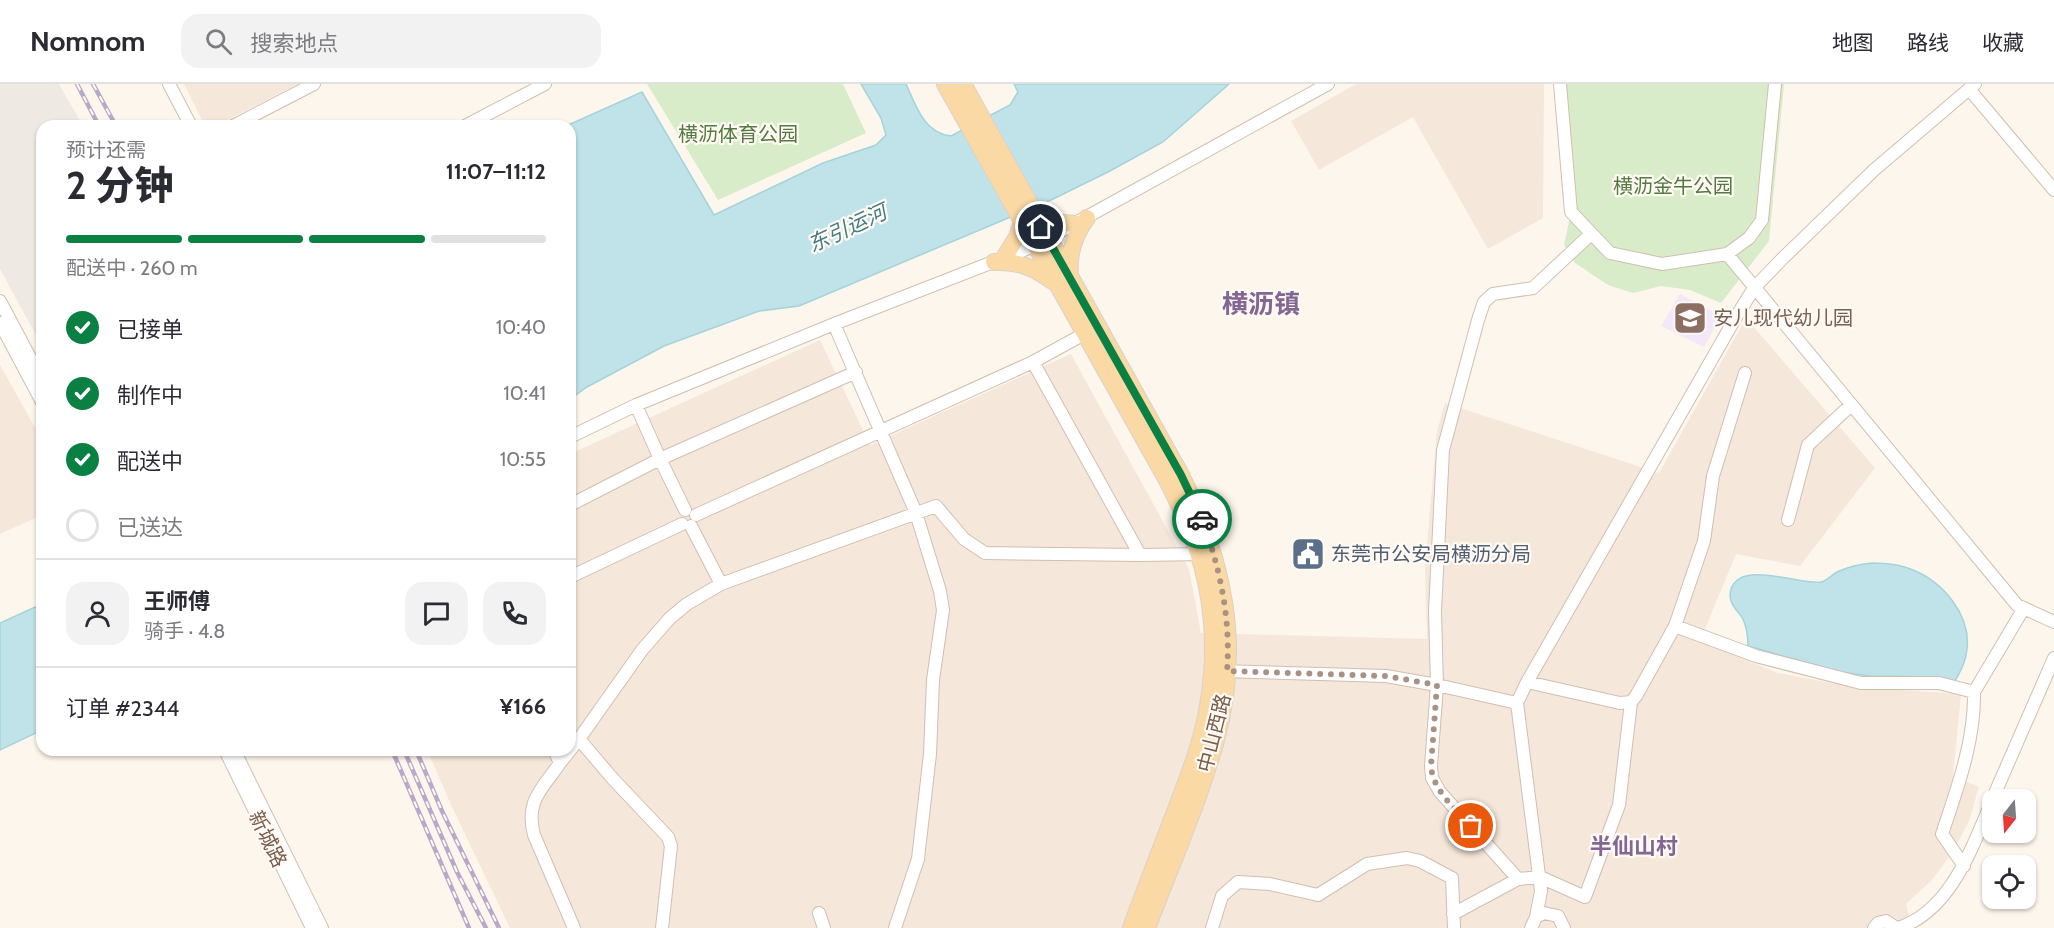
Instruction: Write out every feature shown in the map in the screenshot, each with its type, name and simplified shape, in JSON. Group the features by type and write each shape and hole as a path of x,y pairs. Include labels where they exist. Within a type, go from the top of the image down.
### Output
{"main road":[{"path":"945,84 970,114"},
{"path":"963,84 970,114"},
{"name":"中山西路","path":"970,114 1064,283 1181,475 1198,510 1206,554 1207,587 1224,701 1217,739 1205,776 1147,928"},
{"path":"1028,218 1051,222 1081,221 1072,247 1064,283 1029,267 999,260 1028,218"},
{"name":"中山西路","path":"1064,283 1084,334 1206,554"},
{"name":"中山西路","path":"1131,928 1190,771 1202,735 1209,699 1220,671"}],"street":[{"path":"169,84 188,120"},
{"path":"245,120 314,84"},
{"path":"476,120 545,84"},
{"path":"576,434 636,405 1041,243 1328,84"},
{"path":"1560,84 1571,212 1610,253 1662,264 1727,254 1749,238 1762,220 1775,84"},
{"path":"1534,922 1541,891 1540,877 1517,703 1754,288 1874,170 1972,87 2054,190"},
{"path":"1518,879 1440,792 1434,783 1431,766 1437,685 1435,610 1443,450 1484,302 1493,294 1533,288 1592,234"},
{"path":"1727,254 2017,605 2054,622"},
{"path":"0,301 36,369"},
{"path":"0,323 36,391"},
{"path":"834,324 916,513 940,591 942,618 933,680 930,754 918,859 895,928"},
{"path":"576,574 689,518 1033,362 1084,334"},
{"path":"1033,362 1140,555"},
{"path":"576,503 660,459 855,372"},
{"path":"1453,914 1518,879 1540,877 1585,897 1619,805 1631,702 1675,626 1704,541 1713,476 1745,373"},
{"path":"636,405 721,585"},
{"path":"1788,520 1808,445 1851,405"},
{"path":"576,743 642,650 687,604 721,585 936,506 964,539 985,553 1206,554"},
{"path":"1964,866 1942,834 1964,767 1974,706 1974,692 2024,608"},
{"path":"1675,626 1756,656 1861,683 1939,683 1974,692"},
{"path":"1997,789 2054,658"},
{"path":"1220,671 1386,676 1517,703"},
{"path":"1527,682 1609,702 1631,702"},
{"path":"579,739 668,837 670,846 662,928"},
{"name":"新城路","path":"228,756 312,928"},
{"name":"新城路","path":"237,756 322,928"},
{"path":"557,756 560,763"},
{"path":"566,756 534,800 530,822 574,928"},
{"path":"1874,928 1878,923 1886,921 1897,928 1914,923 1933,907 1964,866 1982,824"},
{"path":"1212,928 1222,896 1238,882 1270,884 1318,895 1367,864 1407,858 1420,861 1452,878 1454,928"},
{"path":"1541,891 1554,914"},
{"path":"1534,922 1544,912 1554,914 1561,919 1564,928"},
{"path":"819,913 824,928"}],"shaded area":[{"path":"0,84 59,84 80,120 36,120 36,335 0,269"},
{"path":"184,84 298,84 228,120 202,120"},
{"path":"1356,84 1544,84 1543,218 1488,249 1413,117 1319,170 1291,121"},
{"name":"安儿现代幼儿园","path":"1680,294 1714,312 1716,325 1704,347 1661,326"},
{"path":"1746,318 1875,468 1800,566 1736,554 1700,641 1778,673 1848,686 1961,694 1953,776 1979,787 1969,821 1953,852 1932,880 1906,904 1912,928 510,928 430,756 576,756 576,451 820,340 870,445 1071,354 1189,569 1201,633 1427,639 1425,567 1437,431 1445,403 1659,473"},
{"path":"0,365 36,429 36,518 0,534"}],"green space":[{"name":"横沥体育公园","path":"647,84 843,84 866,133 718,200"},
{"name":"横沥金牛公园","path":"1560,84 1784,84 1769,241 1721,303 1690,290 1661,286 1633,293 1608,285 1575,263 1564,245 1571,212"}],"water":[{"name":"东引运河","path":"861,84 906,84 922,117 928,124 934,130 951,136 1010,105 1018,92 1014,84 1229,84 1163,142 1051,200 799,306 759,311 664,346 576,395 576,122 642,92 714,215 823,163 876,145 886,135 881,118"},
{"path":"1872,563 1903,566 1924,575 1953,601 1960,612 1967,636 1965,658 1954,683 1931,677 1869,676 1840,672 1748,646 1743,619 1730,599 1734,583 1743,577 1755,575 1821,582 1845,569"},
{"path":"36,607 36,733 0,750 0,623"}],"railway":[{"path":"77,84 96,120"},
{"path":"93,84 113,120"},
{"path":"395,756 469,928"},
{"path":"407,756 457,872 486,928"},
{"path":"419,756 442,811 499,928"}],"way so far":[{"path":"1202,519 1222,584 1227,623 1227,671 1386,676 1437,685 1432,778 1440,792 1471,826"}],"place":[{"name":"安儿现代幼儿园","path":"1690,318"},
{"name":"东莞市公安局横沥分局","path":"1308,554"}],"district":[{"name":"横沥镇","path":"1261,304"},
{"name":"半仙山村","path":"1634,846"}],"route":[{"path":"1041,227 1181,475 1202,519"}]}
